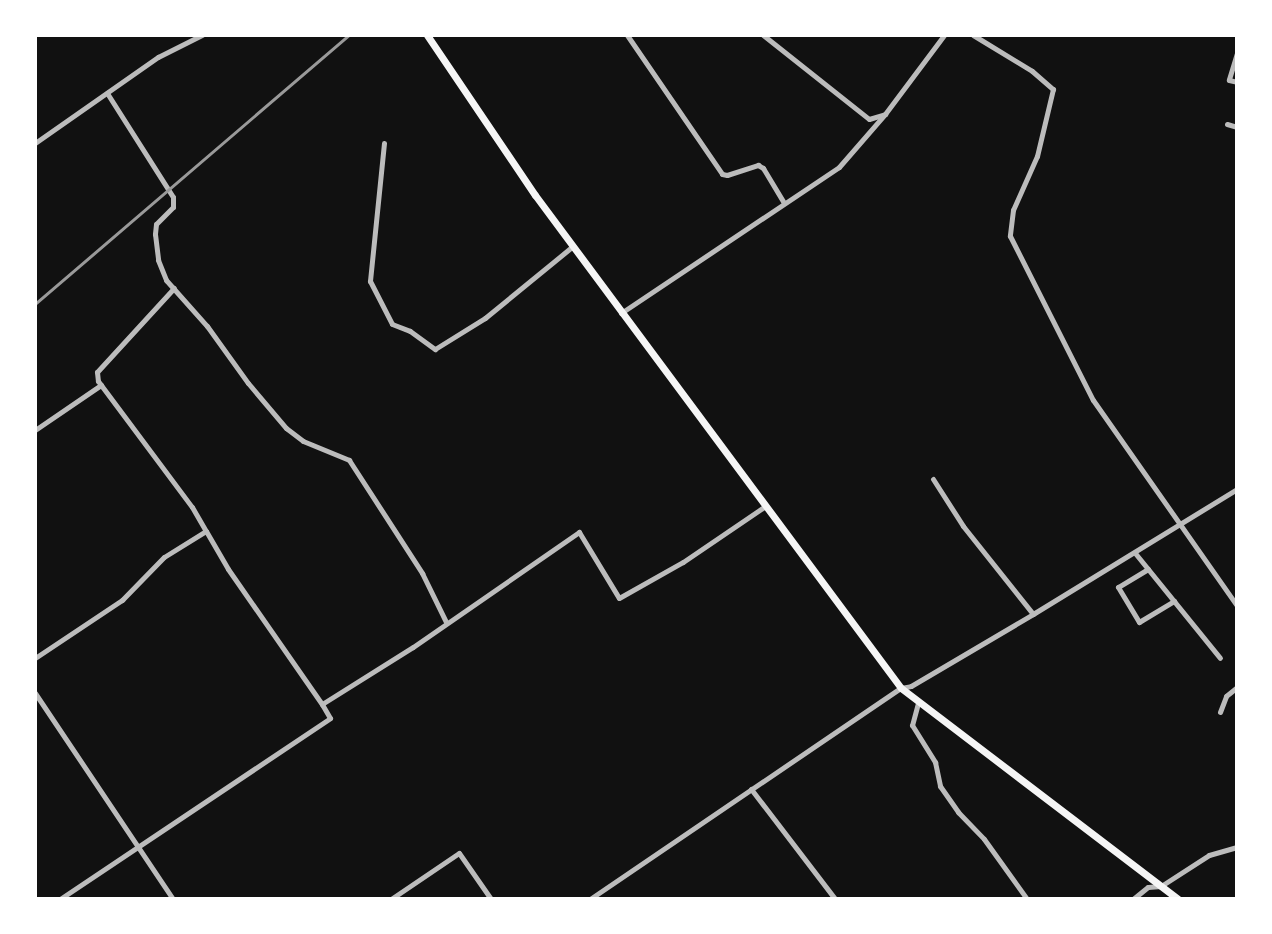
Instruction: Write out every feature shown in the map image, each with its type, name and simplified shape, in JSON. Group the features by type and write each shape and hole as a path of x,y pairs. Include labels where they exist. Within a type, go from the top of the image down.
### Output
{"main road":[{"path":"427,35 621,313 901,688 1178,899"}],"street":[{"path":"35,143 158,57 202,35"},
{"path":"626,35 722,173 727,175 758,165 763,168 784,203"},
{"path":"764,35 869,119 885,114"},
{"path":"621,313 848,159 944,35"},
{"path":"973,35 1032,71 1053,89 1037,156 1013,210 1010,236 1093,400 1237,606"},
{"path":"1237,53 1229,80 1237,82"},
{"path":"107,93 173,197 173,206 156,224 155,234 158,260 166,280 286,428 303,441 349,460 422,573 446,622"},
{"path":"1227,124 1237,127"},
{"path":"384,143 370,281 392,324 410,331 435,349 485,318 573,246"},
{"path":"60,899 330,718 229,569 192,507 101,384 97,372 174,288"},
{"path":"35,430 101,384"},
{"path":"933,479 963,526 1033,614"},
{"path":"590,899 901,688 911,686 1033,614 1237,489"},
{"path":"322,704 579,532 619,598 683,562 764,507"},
{"path":"35,658 122,600 164,557 206,531"},
{"path":"1135,553 1220,658"},
{"path":"1148,569 1118,587 1139,622 1174,601"},
{"path":"1220,712 1226,696 1237,687"},
{"path":"35,693 173,899"},
{"path":"918,703 912,725 934,762 940,786 958,812 984,839 1027,899"},
{"path":"751,789 833,898"},
{"path":"1133,899 1148,887 1161,886 1209,855 1237,847"},
{"path":"391,899 459,853 491,899"}],"railway":[{"path":"35,304 349,35"}]}
